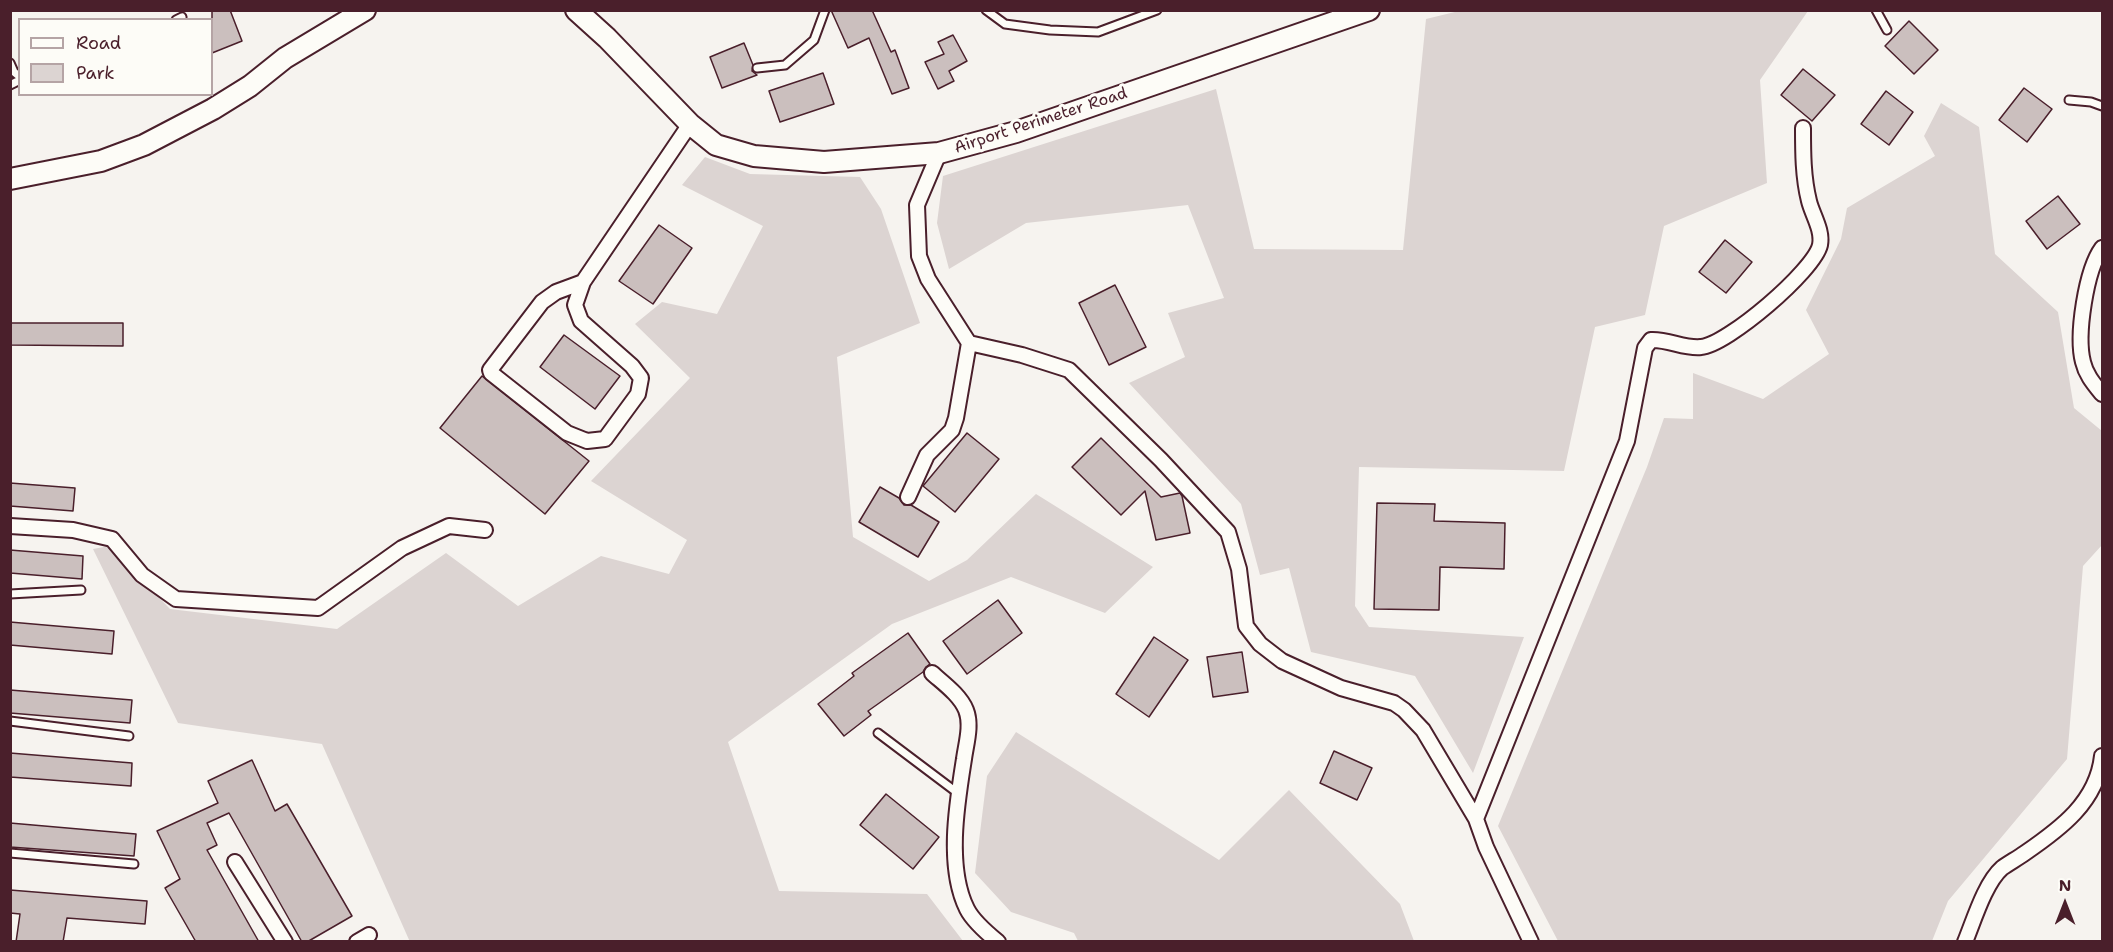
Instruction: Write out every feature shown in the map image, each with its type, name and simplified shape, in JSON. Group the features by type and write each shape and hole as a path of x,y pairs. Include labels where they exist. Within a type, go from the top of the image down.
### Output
{"street":[{"path":"10,179 101,161 144,145 213,109 250,86 285,58 365,10"},
{"name":"Airport Perimeter Road","path":"576,10 607,38 690,124 716,145 754,156 824,162 939,153 1016,132 1370,10"},
{"path":"583,282 556,292 542,302 490,370 567,433 587,441 605,439 638,394 641,378 632,366 581,321 575,305 583,282 690,124"},
{"path":"1476,819 1627,441 1645,348 1651,340 1661,339 1698,348 1716,340 1765,308 1787,288 1809,264 1820,245 1820,234 1809,202 1804,174 1803,128"},
{"path":"908,497 927,455 952,430 969,343 928,279 919,256 917,205 939,153"},
{"path":"2103,248 2091,272 2081,317 2082,359 2089,377 2103,394"},
{"path":"969,343 1022,355 1069,370 1161,460 1228,532 1239,569 1246,626 1260,644 1282,661 1341,688 1394,703 1423,730 1476,819 1486,847 1531,942"},
{"path":"10,526 73,530 112,539 142,575 176,599 318,608 402,548 449,526 485,530"},
{"path":"932,673 951,689 966,709 968,727 959,794 956,874 967,909 987,933 998,942"},
{"path":"1965,942 1990,884 2002,869 2046,839 2077,812 2092,790 2103,756"},
{"path":"235,862 285,942"}],"lane":[{"path":"757,68 785,65 814,40 825,10"},
{"path":"986,10 1005,24 1050,30 1098,32 1157,10"},
{"path":"1876,10 1887,30"},
{"path":"10,63 18,77"},
{"path":"2069,100 2091,102 2103,106"},
{"path":"10,594 81,590"},
{"path":"10,721 129,736"},
{"path":"878,733 959,794"},
{"path":"10,853 134,864"}],"green space":[{"path":"1459,11 1808,11 1760,80 1767,183 1664,226 1645,315 1595,327 1564,471 1359,467 1355,606 1369,627 1524,637 1473,773 1415,676 1311,652 1289,568 1260,575 1241,504 1129,383 1185,357 1168,313 1224,298 1188,205 1026,223 949,269 937,223 943,176 1216,89 1254,249 1403,250 1426,19"},
{"path":"1941,103 1979,127 1995,254 2058,312 2074,408 2102,431 2102,545 2083,566 2067,759 1948,901 1932,941 1558,941 1498,826 1647,467 1664,418 1693,419 1693,373 1763,399 1829,354 1806,310 1841,239 1847,208 1935,156 1924,136"},
{"path":"705,157 750,174 860,177 881,209 920,323 837,357 853,537 929,581 967,560 1036,494 1153,567 1105,613 1011,577 892,624 728,742 779,891 927,894 963,941 410,942 322,744 178,723 93,549 109,546 170,609 337,629 446,553 518,606 601,556 669,574 687,540 591,481 690,378 635,324 662,302 717,314 763,226 682,185"},
{"path":"1016,732 1219,860 1289,790 1400,904 1414,941 1078,941 1074,933 1011,912 975,873 987,776"}],"building":[{"path":"212,10 230,10 242,41 213,53"},
{"path":"831,10 872,10 891,52 895,50 909,88 892,94 869,38 848,48"},
{"path":"1909,21 1938,50 1914,74 1885,46"},
{"path":"953,35 967,61 949,71 954,81 938,89 925,62 944,54 938,42"},
{"path":"744,43 753,65 752,71 757,75 722,88 710,57"},
{"path":"1803,69 1835,95 1812,121 1781,95"},
{"path":"823,73 834,104 780,122 769,91"},
{"path":"2024,88 2052,109 2027,142 1999,120"},
{"path":"1886,91 1913,112 1889,145 1861,124"},
{"path":"2058,196 2080,224 2047,249 2026,221"},
{"path":"659,225 692,248 653,304 619,281"},
{"path":"1725,240 1752,262 1726,293 1699,272"},
{"path":"1115,285 1146,347 1109,365 1079,303"},
{"path":"10,323 123,323 123,346 10,345"},
{"path":"564,335 620,376 595,409 540,367"},
{"path":"482,376 589,461 545,514 440,428"},
{"path":"967,433 999,459 955,512 923,486"},
{"path":"1101,438 1161,497 1180,493 1190,533 1156,540 1145,491 1121,515 1072,467"},
{"path":"10,483 75,488 73,511 10,506"},
{"path":"880,487 899,498 904,505 911,505 939,522 918,557 859,522"},
{"path":"1377,503 1435,504 1434,521 1505,523 1504,569 1440,567 1439,610 1374,609"},
{"path":"10,550 83,556 82,579 10,573"},
{"path":"998,600 1022,633 967,674 943,641"},
{"path":"10,622 114,631 112,654 10,645"},
{"path":"908,633 930,664 923,672 868,711 871,715 844,736 818,704 854,676 852,673"},
{"path":"1154,637 1188,660 1149,717 1116,694"},
{"path":"1242,652 1248,692 1213,697 1207,657"},
{"path":"10,690 132,700 130,723 10,713"},
{"path":"1334,751 1372,768 1357,800 1320,783"},
{"path":"10,753 132,763 131,786 10,777"},
{"path":"252,760 275,811 287,804 352,916 307,942 302,942 229,813 207,823 217,845 207,850 259,942 196,942 165,888 180,879 157,831 218,803 208,781"},
{"path":"886,794 939,837 913,869 860,825"},
{"path":"10,823 136,834 134,856 10,847"},
{"path":"10,890 147,901 145,924 67,918 63,942 16,942 20,914 10,913"}]}
